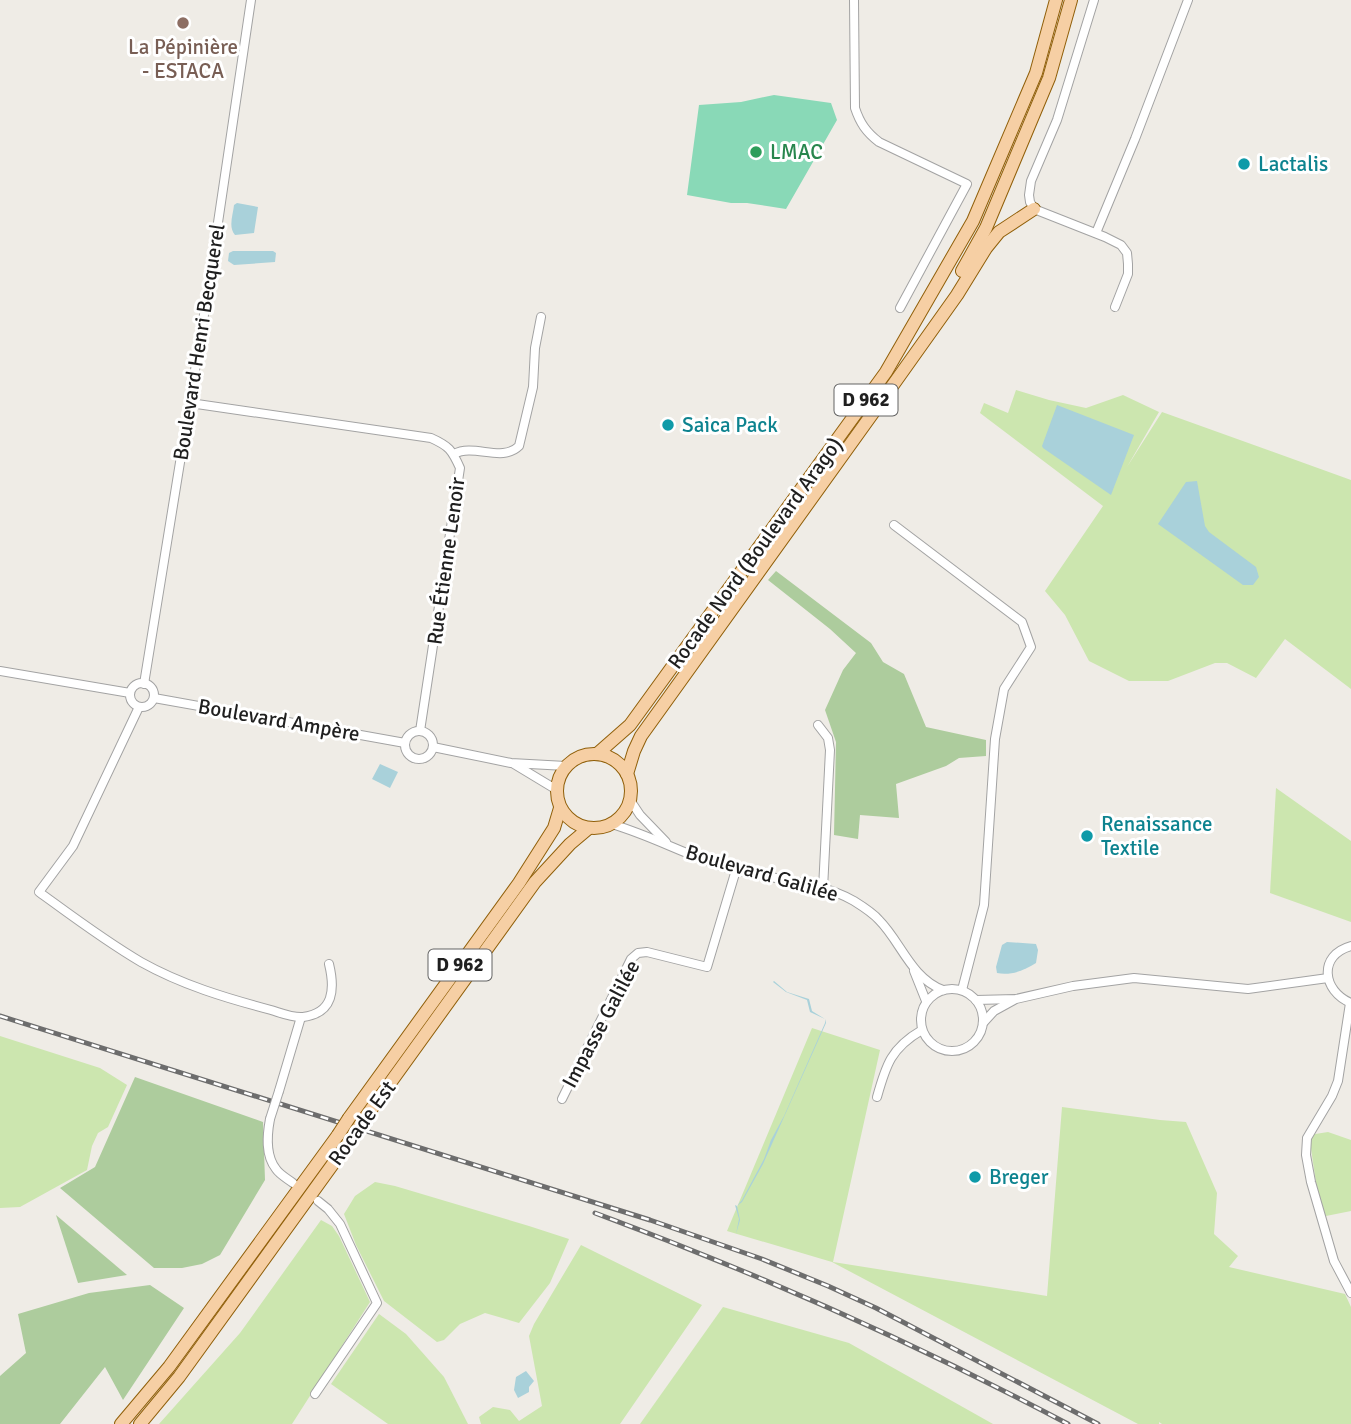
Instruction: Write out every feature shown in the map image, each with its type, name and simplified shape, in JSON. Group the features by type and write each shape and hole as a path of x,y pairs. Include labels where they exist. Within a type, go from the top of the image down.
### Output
{"main road":[{"name":"Rocade Nord (Boulevard Arago)","path":"597,754 631,725 886,372 973,221 1036,73 1056,0"},
{"name":"D 962","path":"627,774 641,736 924,338 986,228 1049,78 1071,0"},
{"path":"924,338 957,295 999,232 1034,209"},
{"path":"597,754 620,764 630,784 630,800 623,814 611,824 602,828 589,828 567,818 560,808 557,790 560,776 566,766 575,759 597,754"},
{"name":"D 962","path":"356,1120 519,883 554,828 560,808"},
{"name":"Rocade Est","path":"121,1424 169,1367 338,1135 356,1120 535,882 570,844 589,828"},
{"name":"Rocade Est","path":"140,1424 179,1377 351,1139 356,1120"}],"street":[{"name":"Boulevard Henri Becquerel","path":"144,684 251,0"},
{"path":"854,0 855,108 860,122 879,142 967,184 901,308"},
{"path":"1094,0 1057,120 1031,181 1028,195 1034,209 1121,245 1127,253 1128,274 1115,307"},
{"path":"1096,233 1188,0"},
{"path":"454,454 467,450 506,453 519,446 533,387 535,348 541,317"},
{"name":"Rue Étienne Lenoir","path":"190,403 431,438 446,444 454,454 460,468 421,731"},
{"path":"894,525 1022,622 1031,647 1004,689 995,739 984,905 962,990"},
{"path":"0,671 130,693"},
{"path":"144,684 151,687 154,698 150,705 139,707 131,700 130,693 134,687 144,684"},
{"name":"Boulevard Ampère","path":"154,698 405,743"},
{"path":"139,707 73,846 39,892 100,937 181,982 226,998 301,1017 323,1009 330,1000 333,980 329,964"},
{"path":"818,725 828,738 830,750 823,889"},
{"path":"421,731 431,738 433,747 426,758 417,760 409,756 405,743 408,735 421,731"},
{"path":"433,747 511,763 566,766"},
{"path":"511,763 557,790"},
{"name":"Boulevard Galilée","path":"630,800 640,815 668,844"},
{"name":"Boulevard Galilée","path":"611,824 634,830 698,859 823,889 853,900 879,920 912,965 931,985 943,989"},
{"name":"Impasse Galilée","path":"562,1099 631,959 638,953 648,952 707,967 736,870"},
{"path":"1351,946 1337,953 1328,969 1332,989 1340,998 1351,1003 1338,1081 1307,1138 1306,1155 1334,1261 1351,1293"},
{"name":"Boulevard Galilée","path":"912,965 926,1001"},
{"path":"976,1000 1016,999 1073,986 1134,978 1248,989 1328,978"},
{"path":"983,1023 981,1007 976,1000 962,990 952,988 943,989 926,1001 920,1020 927,1039 943,1050 953,1051 971,1045 993,1011 1016,999"},
{"path":"293,1183 277,1171 271,1160 267,1138 270,1119 301,1017"},
{"path":"877,1097 886,1066 907,1039 922,1030"},
{"path":"315,1394 377,1303 340,1224 318,1201"}],"green space":[{"name":"LMAC","path":"774,95 831,103 837,120 786,209 687,195 699,105 741,102"},
{"path":"1016,390 1086,408 1123,395 1159,412 1127,467 1162,412 1351,480 1351,689 1285,639 1256,678 1227,663 1215,663 1168,681 1129,681 1089,661 1065,615 1045,591 1103,506 980,413 984,403 1008,413"},
{"path":"776,571 871,643 883,662 904,674 926,727 986,740 986,756 959,758 946,766 896,784 899,818 860,815 858,839 834,835 836,742 825,710 843,670 856,653 768,580"},
{"path":"1276,788 1351,841 1351,922 1270,893"},
{"path":"812,1028 880,1050 833,1262 1047,1296 1062,1107 1186,1122 1217,1193 1214,1234 1238,1256 1229,1267 1345,1294 1351,1307 1351,1424 1138,1424 832,1262 727,1231"},
{"path":"0,1036 100,1068 127,1085 108,1127 98,1133 87,1170 20,1207 0,1208"},
{"path":"135,1077 263,1122 265,1180 220,1255 202,1264 182,1268 154,1268 60,1188 95,1167"},
{"path":"1328,1132 1351,1140 1351,1211 1321,1217 1309,1135"},
{"path":"375,1182 569,1239 550,1283 519,1323 485,1313 460,1324 444,1340 437,1342 384,1301 356,1245 344,1214 355,1196"},
{"path":"56,1215 127,1275 78,1283"},
{"path":"321,1220 332,1226 339,1236 370,1302 292,1424 159,1424 240,1333"},
{"path":"581,1245 702,1305 620,1424 481,1424 479,1417 493,1407 510,1410 519,1421 542,1406 529,1336"},
{"path":"150,1285 184,1308 123,1400 105,1367 60,1424 0,1424 0,1376 26,1353 18,1314 89,1293"},
{"path":"723,1307 849,1343 993,1424 640,1424"},
{"path":"379,1314 406,1334 444,1377 468,1424 388,1424 331,1384"}],"water":[{"path":"237,203 258,207 254,233 235,235 233,232 232,217 234,205"},
{"path":"273,251 276,253 275,262 234,265 228,261 229,253"},
{"path":"1057,405 1134,435 1111,495 1043,448"},
{"path":"1197,481 1205,526 1209,532 1256,567 1259,577 1253,585 1243,585 1158,524 1186,482"},
{"path":"380,764 398,772 390,788 372,779"},
{"path":"1007,942 1036,944 1036,963 1018,972 997,973 1002,945"},
{"path":"773,982 787,992 809,999 812,1011 825,1019 810,1012 807,1000 786,992"},
{"path":"825,1019 826,1023 763,1164 742,1202 737,1206 764,1159"},
{"path":"526,1371 534,1381 529,1392 518,1398 514,1390 516,1377"}],"railway":[{"path":"0,1016 650,1220 762,1259 876,1308 1098,1424"},
{"path":"595,1213 716,1260 894,1337 1068,1424"}],"place":[{"name":"La Pépinière - ESTACA","path":"183,23"},
{"name":"LMAC","path":"756,152"},
{"name":"Lactalis","path":"1244,164"},
{"name":"Saica Pack","path":"668,425"},
{"name":"Renaissance Textile","path":"1087,836"},
{"name":"Breger","path":"975,1177"}]}
